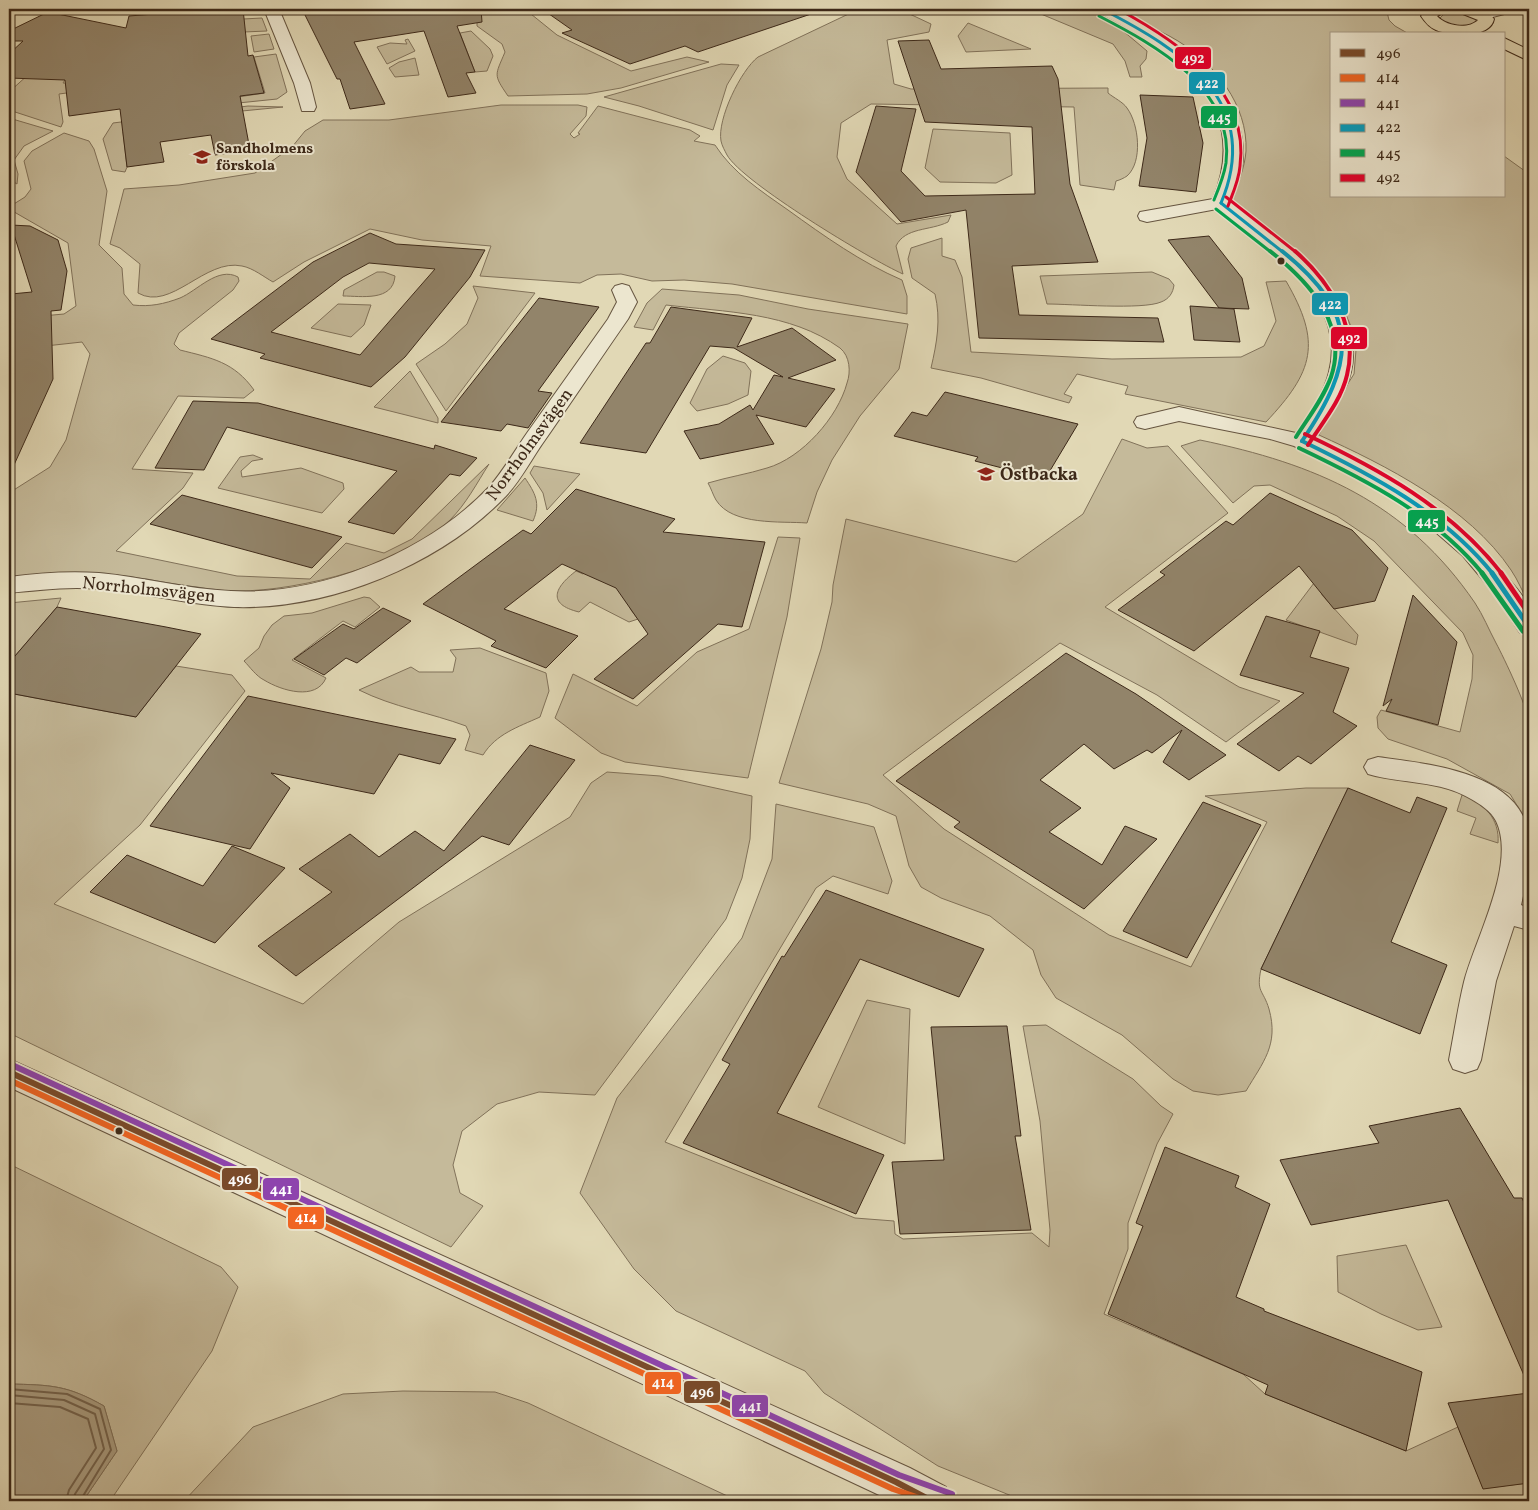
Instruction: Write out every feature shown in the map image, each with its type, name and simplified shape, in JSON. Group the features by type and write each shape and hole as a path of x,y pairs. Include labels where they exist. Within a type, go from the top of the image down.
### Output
{"main road":[{"path":"1440,9 1432,11 1428,16 1436,24 1453,29 1479,32 1486,19 1481,15 1463,9"},
{"path":"1506,44 1529,56"}],"street":[{"path":"271,9 302,83 308,107"},
{"path":"1102,9 1128,22 1178,55 1211,86 1225,112 1232,134 1235,154 1231,173 1220,203"},
{"path":"1481,15 1507,9"},
{"path":"1147,216 1197,209 1220,203"},
{"path":"1220,203 1300,264 1328,299 1334,315 1342,345 1340,374 1302,441"},
{"name":"Norrholmsvägen","path":"9,585 63,581 100,581 196,595 243,598 281,596 354,580 406,559 450,534 477,512 499,490 618,319 627,302 622,290"},
{"path":"1145,422 1179,414 1302,441 1381,481 1416,504 1450,530 1479,558 1529,627"},
{"path":"1378,767 1430,774 1454,780 1477,790 1495,801 1506,814 1515,837 1511,883 1517,915 1480,981 1465,1060"},
{"path":"9,1072 896,1482 932,1501"},
{"path":"896,1482 950,1501"}],"shaded area":[{"path":"474,9 530,9 526,10 557,35 631,71 687,57 709,62 621,88 587,94 508,96 497,75 505,52 502,44 477,26 477,12"},
{"path":"859,9 899,9 931,24 929,32 887,40 894,84 911,89 1108,88 1108,93 1127,108 1134,123 1138,143 1132,170 1127,176 1116,181 1114,190 1080,185 1074,107 871,104 841,123 837,157 847,179 897,224 951,215 948,222 912,232 900,240 896,246 903,274 864,253 781,201 756,183 727,155 721,141 726,108 738,83 751,63 758,57"},
{"path":"1029,9 1087,9 1116,25 1147,51 1146,59 1140,66 1142,77 1130,77 1125,61 1113,44"},
{"path":"1112,9 1393,9 1387,12 1389,20 1406,32 1330,32 1330,198 1506,198 1506,157 1529,174 1529,604 1514,574 1493,547 1473,527 1424,490 1398,474 1319,435 1328,415 1354,374 1356,350 1353,331 1343,308 1317,270 1231,199 1239,181 1246,151 1245,134 1241,118 1227,87 1205,61 1192,50 1162,32"},
{"path":"1459,13 1474,17 1477,22 1457,26 1448,24 1440,18 1444,14"},
{"path":"262,18 267,31 244,32 243,19"},
{"path":"968,23 1031,49 966,52 958,36"},
{"path":"471,31 490,49 493,56 487,71 475,72 460,33"},
{"path":"269,34 274,49 254,52 251,36"},
{"path":"408,39 415,51 387,64 377,47 390,43 407,44 405,40"},
{"path":"276,54 287,92 277,99 219,105 217,100 265,93 254,57"},
{"path":"415,58 419,75 395,77 389,68 399,62"},
{"path":"721,64 739,65 727,85 713,130 639,106 604,97"},
{"path":"29,74 68,75 63,83 98,84 105,88 59,94 63,122 61,127 9,110 9,92"},
{"path":"501,105 578,105 587,107 586,116 570,134 574,138 580,134 578,133 598,106 690,130 700,136 694,141 715,145 739,173 768,196 829,239 902,280 907,296 907,314 732,284 684,280 652,281 621,274 597,275 580,283 480,276 491,246 422,240 370,229 304,262 273,282 246,267 228,266 202,276 176,291 163,296 150,297 138,293 140,264 120,248 110,244 124,189 179,185 255,173 292,147 305,131 323,120 389,120"},
{"path":"248,106 283,107 242,111 123,132 127,167 125,172 112,170 103,139 113,123"},
{"path":"9,118 53,131 24,146 14,160 18,174 17,184 9,179"},
{"path":"933,129 1010,133 1012,175 996,183 940,182 925,168"},
{"path":"64,133 89,141 94,149 107,191 99,245 122,268 124,294 133,305 151,305 180,298 215,277 230,274 238,277 239,281 233,290 179,333 174,344 180,350 222,362 238,373 254,390 244,398 178,396 132,469 193,473 183,488 116,551 237,576 310,579 346,543 384,553 412,539 489,464 456,514 431,536 407,550 380,562 351,572 291,586 263,590 222,590 107,574 9,578 9,493 50,467 66,440 90,354 82,342 9,350 9,319 64,314 76,306 68,243 9,209 9,207 25,197 31,189 24,161 32,151"},
{"path":"942,238 942,256 955,260 962,277 971,352 1112,359 1241,357 1264,346 1276,321 1266,282 1286,281 1305,322 1308,356 1303,371 1282,404 1266,422 1125,394 1128,386 1077,374 1064,394 1072,397 1069,403 981,378 931,368 938,331 935,294 912,278 908,259 911,248"},
{"path":"377,272 384,272 395,276 389,290 375,296 343,296 344,290"},
{"path":"1152,272 1169,279 1174,285 1173,291 1164,301 1139,306 1047,304 1040,276"},
{"path":"473,286 535,293 446,411 416,364 445,344 467,324 478,298"},
{"path":"662,289 739,295 808,309 908,324 899,369 860,416 832,460 817,492 807,523 771,522 733,514 723,508 716,500 708,483 767,468 780,463 805,446 827,422 842,396 849,374 849,364 846,355 840,348 821,336 800,327 779,320 734,312 666,305 653,330 634,327 647,303"},
{"path":"338,304 371,305 364,325 351,337 311,328"},
{"path":"723,356 745,363 751,371 748,395 728,404 697,411 690,403 707,369"},
{"path":"410,371 438,418 438,423 374,407"},
{"path":"1122,439 1147,448 1168,446 1228,513 1105,607 1239,687 1280,701 1226,742 1157,695 1060,643 883,775 944,829 1109,935 1191,967 1267,822 1205,796 1306,788 1348,788 1261,969 1259,983 1272,1022 1271,1043 1268,1053 1246,1091 1218,1095 1193,1091 1173,1079 1122,1035 1056,998 1041,975 1033,950 990,916 941,898 921,887 909,866 896,816 868,804 779,783 821,649 832,602 833,585 846,519 1016,562 1083,514"},
{"path":"1200,440 1282,461 1320,475 1355,493 1388,513 1419,538 1448,568 1481,612 1510,671 1528,716 1531,748 1529,825 1510,794 1447,759 1388,739 1378,728 1377,717 1381,710 1460,732 1472,679 1473,655 1463,633 1374,541 1337,516 1270,485 1254,486 1233,503 1181,446"},
{"path":"253,455 263,459 252,461 241,471 242,477 301,468 343,483 344,489 322,513 218,488 240,457"},
{"path":"534,466 580,474 547,510 543,493 530,473"},
{"path":"525,478 532,489 537,503 533,521 497,510"},
{"path":"778,537 800,538 787,617 748,778 625,762 601,753 555,718 573,674 637,706 697,652 749,629"},
{"path":"612,561 631,610 638,619 629,622 590,602 579,612 569,609 558,600 557,594 559,589 576,571 583,574 596,564"},
{"path":"1317,579 1322,595 1358,635 1356,645 1286,620"},
{"path":"364,597 370,598 380,607 355,627 343,621 292,660 326,678 315,690 298,692 280,688 261,678 244,661 259,648 264,636 272,625 284,616 312,613"},
{"path":"61,598 57,607 9,663 9,603"},
{"path":"480,648 546,673 549,691 540,717 501,736 483,755 465,750 470,735 466,726 385,701 359,690 411,667 419,672 453,672 456,658 450,650"},
{"path":"176,666 232,675 245,691 140,825 54,904 303,1004 399,922 570,817 591,783 607,772 660,776 752,796 750,839 742,878 726,919 595,1095 539,1092 497,1104 462,1131 453,1165 460,1193 483,1206 451,1247 9,1033 9,693 136,717"},
{"path":"1462,795 1477,802 1489,813 1496,827 1498,843 1470,834 1476,818 1457,811"},
{"path":"776,804 874,827 892,881 888,894 833,876 816,888 665,1142 855,1218 894,1221 895,1234 903,1239 1032,1233 1049,1247 1050,1230 1040,1121 1023,1026 1046,1025 1133,1079 1161,1106 1173,1114 1157,1144 1128,1223 1128,1249 1104,1314 1243,1374 1265,1394 1406,1451 1458,1427 1483,1488 1529,1483 1529,1501 1024,1501 938,1466 824,1393 805,1371 676,1311 634,1269 580,1193 617,1098 742,938 772,859"},
{"path":"867,1000 910,1009 905,1144 818,1107"},
{"path":"9,1164 221,1267 238,1287 212,1351 110,1501 83,1501 117,1451 104,1406 69,1390 48,1386 9,1384"},
{"path":"1406,1245 1442,1327 1418,1330 1338,1292 1337,1256"},
{"path":"403,1391 495,1392 528,1403 738,1501 184,1501 253,1427 343,1394"}],"water":[{"path":"9,1384 48,1386 69,1390 104,1406 117,1451 83,1501 9,1501"}],"building":[{"path":"217,9 243,9 248,56 253,55 264,93 240,96 250,150 215,155 211,135 160,142 164,162 127,167 120,109 69,116 65,80 9,78 9,54 23,41 9,41 9,31 48,12 126,28 129,16"},
{"path":"302,9 481,9 482,22 457,26 475,72 466,73 476,93 448,97 424,31 354,42 385,104 350,109 340,79 337,79"},
{"path":"542,9 813,9 814,13 698,52 685,46 630,64 562,33 572,30"},
{"path":"929,40 941,69 1052,66 1058,79 1070,184 1098,262 1012,266 1019,315 1158,318 1164,342 979,338 966,210 901,222 856,172 876,106 916,109 901,171 925,196 1035,194 1032,127 925,122 898,41"},
{"path":"1140,95 1193,97 1203,143 1196,192 1139,186 1147,138"},
{"path":"11,225 30,226 58,240 67,271 61,310 51,311 53,379 9,476 11,294 32,292"},
{"path":"370,233 396,244 485,250 470,277 405,357 371,387 260,358 265,354 211,339 313,262","holes":["369,263 435,269 360,355 271,332 343,277"]},
{"path":"1209,236 1242,278 1249,309 1219,308 1168,240"},
{"path":"539,298 599,307 538,391 552,393 528,428 507,424 501,431 441,422"},
{"path":"1190,306 1234,309 1240,342 1194,340"},
{"path":"671,307 752,318 737,347 792,328 836,360 788,378 835,389 806,427 756,415 774,444 700,459 684,431 719,424 750,405 753,410 774,375 783,377 734,348 710,346 646,453 580,443 646,343 650,343"},
{"path":"945,392 1078,424 1045,479 975,461 978,457 894,436 912,412 927,416"},
{"path":"193,401 258,403 434,449 435,445 477,458 460,476 450,474 394,534 348,522 397,471 227,427 204,470 155,468"},
{"path":"576,489 675,519 663,532 765,542 742,627 718,624 633,699 594,679 648,634 616,588 562,564 504,609 578,636 546,668 491,646 496,641 423,604 523,530 531,534"},
{"path":"1270,493 1352,530 1388,568 1375,601 1334,609 1299,566 1194,651 1118,610 1165,575 1160,572 1226,521 1233,525"},
{"path":"182,495 342,537 312,568 150,524"},
{"path":"1413,595 1457,642 1438,725 1386,711 1392,699 1383,706"},
{"path":"57,607 201,634 136,717 9,693 9,663"},
{"path":"383,608 411,621 357,663 346,658 324,675 294,659 343,624 354,629"},
{"path":"1266,616 1320,631 1310,657 1349,668 1333,712 1357,726 1311,764 1298,756 1279,771 1237,744 1304,693 1240,675"},
{"path":"1066,653 1136,694 1226,755 1189,780 1163,762 1182,730 1152,753 1147,750 1114,769 1084,744 1040,780 1081,808 1049,832 1102,865 1125,826 1157,839 1084,909 954,827 960,822 896,781"},
{"path":"248,696 456,739 440,764 399,754 374,794 271,773 290,788 250,849 150,826"},
{"path":"530,745 575,760 509,845 482,836 296,976 258,946 332,892 299,869 350,834 379,857 415,831 444,851"},
{"path":"1348,788 1410,813 1417,797 1447,808 1391,942 1447,965 1420,1034 1261,969"},
{"path":"1203,802 1261,825 1187,958 1123,931"},
{"path":"232,846 285,868 215,943 90,892 127,855 203,886"},
{"path":"826,890 984,949 959,997 860,959 777,1113 884,1155 856,1214 683,1143 730,1064 722,1060 782,956 784,957"},
{"path":"1007,1026 1021,1136 1015,1136 1031,1230 900,1234 892,1162 944,1160 931,1027"},
{"path":"1460,1108 1514,1198 1522,1198 1529,1213 1529,1387 1448,1200 1311,1225 1280,1160 1379,1143 1369,1126"},
{"path":"1165,1147 1239,1176 1235,1187 1270,1204 1236,1297 1264,1309 1264,1311 1422,1372 1406,1451 1265,1394 1268,1385 1108,1314 1143,1226 1136,1223"},
{"path":"1529,1393 1529,1483 1483,1489 1448,1403"}],"transit line":[{"name":"422","path":"1102,9 1147,34 1191,66 1209,86 1224,108 1232,132 1234,159 1231,176 1221,203"},
{"name":"492","path":"1118,9 1162,34 1183,50 1219,86 1231,108 1239,132 1241,158 1235,188 1228,206"},
{"name":"445","path":"1099,16 1143,40 1185,71 1203,90 1217,111 1225,134 1226,160 1214,200"},
{"name":"492","path":"1226,197 1301,256 1326,285 1344,319 1349,337 1350,356 1347,375 1325,420 1308,445"},
{"name":"422","path":"1221,203 1308,274 1326,296 1338,319 1343,345 1339,374 1328,400 1302,441"},
{"name":"445","path":"1216,209 1299,276 1316,296 1329,318 1335,342 1333,370 1322,396 1296,437"},
{"name":"492","path":"1305,434 1379,471 1425,500 1447,517 1492,562 1529,614"},
{"name":"422","path":"1302,441 1397,491 1441,522 1487,567 1529,627"},
{"name":"445","path":"1299,448 1346,471 1392,497 1434,527 1454,544 1480,571 1523,631"},
{"name":"441","path":"12,1065 899,1475 952,1494"},
{"name":"496","path":"9,1072 896,1482 932,1501"},
{"name":"414","path":"9,1080 893,1489 928,1501"}],"place":[{"name":"Sandholmens förskola","path":"202,157"},
{"name":"Östbacka","path":"986,474"}]}
